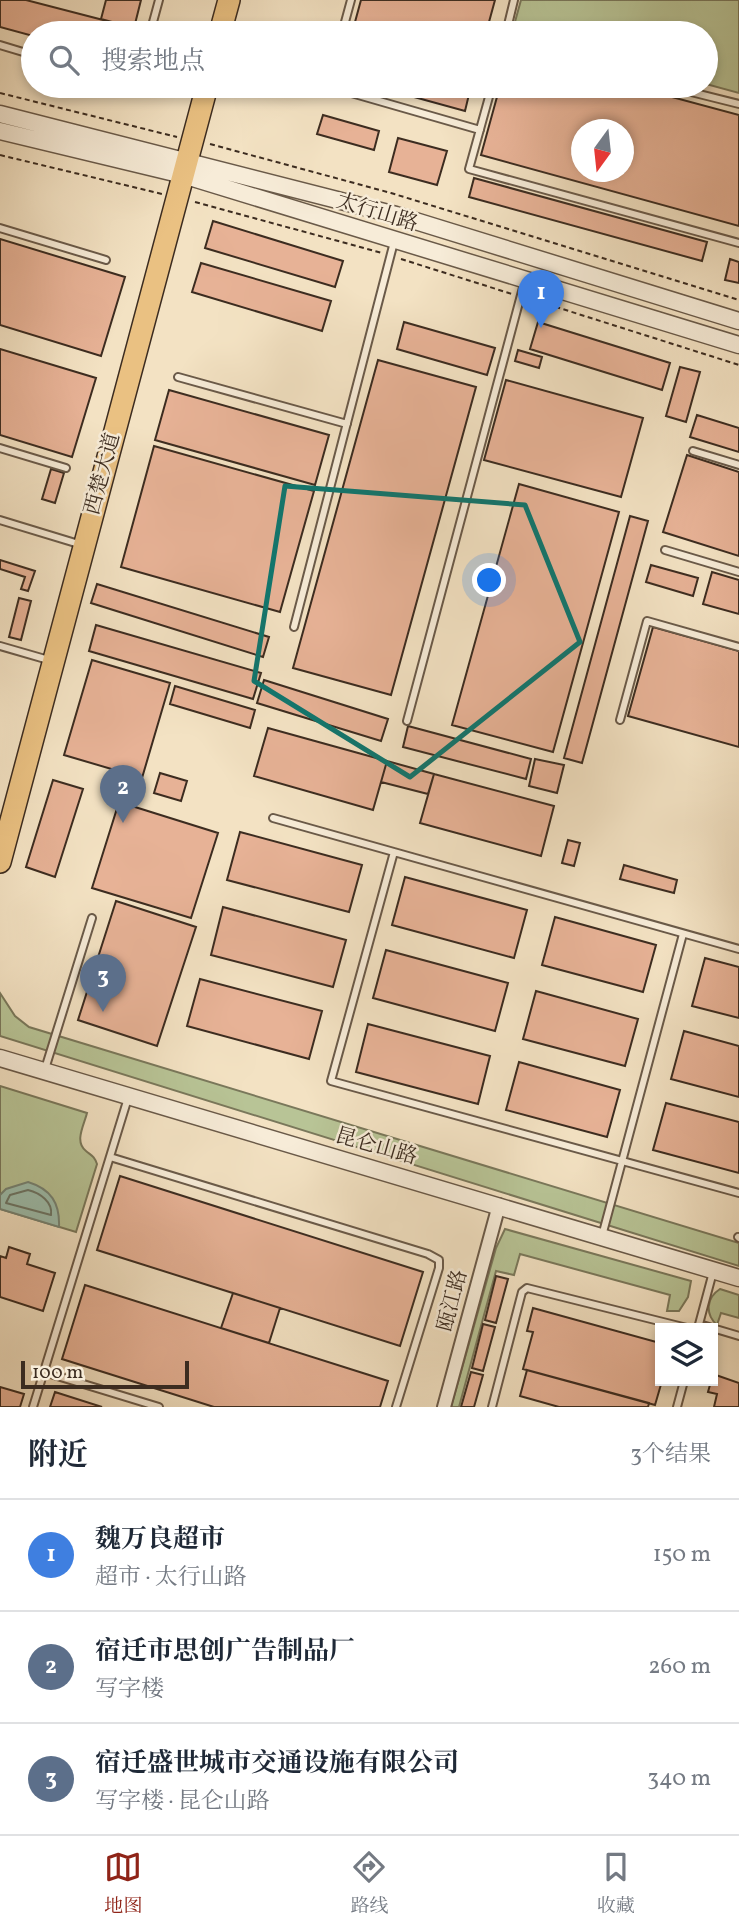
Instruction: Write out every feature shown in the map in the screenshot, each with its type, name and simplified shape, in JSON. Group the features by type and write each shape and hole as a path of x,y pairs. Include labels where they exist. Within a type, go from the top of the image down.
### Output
{"main road":[{"path":"223,21 229,0"},
{"name":"西楚大道","path":"0,862 203,98"}],"street":[{"name":"太行山路","path":"0,114 187,159 396,215 739,321"},
{"name":"太行山路","path":"0,131 187,159 392,248 525,280 739,345"},
{"name":"昆仑山路","path":"0,1058 739,1278"},
{"name":"瓯江路","path":"444,1407 499,1205"}],"lane":[{"path":"153,21 159,0"},
{"path":"345,21 351,0"},
{"path":"509,21 514,0"},
{"path":"0,45 21,51"},
{"path":"369,98 480,130"},
{"path":"489,98 470,169 739,243"},
{"path":"715,98 739,104"},
{"path":"0,228 106,260"},
{"path":"294,627 392,248"},
{"path":"407,721 525,280"},
{"path":"178,377 346,424"},
{"path":"0,448 66,468"},
{"path":"693,451 739,465"},
{"path":"0,520 84,546"},
{"path":"665,550 739,572"},
{"path":"620,720 647,621 739,647"},
{"path":"0,646 53,661"},
{"path":"273,818 739,949"},
{"path":"394,852 331,1081 739,1193"},
{"path":"45,1071 92,918"},
{"path":"602,1237 683,934"},
{"path":"33,1407 129,1096"},
{"path":"110,1157 428,1254 439,1261 397,1407"},
{"path":"699,1323 713,1270"},
{"path":"492,1407 522,1292 527,1288 667,1323"},
{"path":"718,1331 739,1336"},
{"path":"44,1372 159,1407"},
{"path":"677,1407 683,1386"}],"path":[{"path":"0,93 187,159 391,193 739,300"},
{"path":"0,155 392,248 521,296 739,365"}],"highlighted area":[{"path":"285,486 525,505 580,642 410,777 254,681"}],"shaded area":[{"path":"521,0 739,0 739,93 718,87 718,21 515,21"},
{"path":"0,993 15,1016 29,1027 739,1243 739,1266 0,1036"},
{"path":"0,1086 87,1113 81,1143 97,1164 76,1232 0,1209"},
{"path":"505,1229 691,1281 688,1297 679,1311 667,1311 670,1295 520,1254 514,1275 496,1271 459,1407 451,1407 496,1248"},
{"path":"720,1289 739,1295 739,1318 721,1313 718,1323 713,1321 709,1306"}],"water":[{"path":"28,1182 43,1189 52,1198 58,1211 59,1227 0,1209 0,1195 6,1189"}],"building":[{"path":"0,0 26,0 107,21 21,21 21,33 0,27"},
{"path":"106,0 141,0 136,21 101,19"},
{"path":"361,0 495,0 489,21 355,21"},
{"path":"418,98 468,98 465,111"},
{"path":"497,98 676,98 739,115 739,226 579,182 634,182 634,119 571,119 571,180 481,155"},
{"path":"323,115 379,131 374,150 317,134"},
{"path":"398,138 447,151 437,185 389,172"},
{"path":"474,178 707,242 702,261 469,197"},
{"path":"213,221 343,261 335,287 205,248"},
{"path":"0,239 125,277 101,356 0,325"},
{"path":"730,259 739,262 739,283 725,280"},
{"path":"201,263 331,301 322,331 192,292"},
{"path":"404,322 495,348 487,375 397,349"},
{"path":"538,322 670,363 662,390 530,349"},
{"path":"0,349 96,378 72,457 0,435"},
{"path":"518,350 542,357 539,368 515,361"},
{"path":"378,360 476,387 391,695 293,668"},
{"path":"680,367 700,372 686,422 666,416"},
{"path":"506,380 643,418 621,497 484,460"},
{"path":"169,390 329,435 315,485 155,440"},
{"path":"697,415 739,428 739,452 690,437"},
{"path":"154,446 314,491 280,612 121,567"},
{"path":"687,455 739,472 739,556 663,532"},
{"path":"51,469 64,473 55,503 42,499"},
{"path":"519,484 619,512 553,752 452,725"},
{"path":"630,516 648,521 582,763 564,758"},
{"path":"0,560 35,571 28,591 21,589 25,577 0,569"},
{"path":"651,565 698,578 693,596 646,582"},
{"path":"712,572 739,580 739,614 703,604"},
{"path":"97,584 269,637 263,657 91,603"},
{"path":"19,598 31,601 21,640 9,637"},
{"path":"96,625 261,673 253,699 89,651"},
{"path":"653,627 739,651 739,747 628,716"},
{"path":"92,660 170,683 142,778 64,755"},
{"path":"264,680 388,719 381,741 257,703"},
{"path":"175,686 255,710 250,728 170,704"},
{"path":"408,726 531,759 526,779 403,747"},
{"path":"268,728 387,761 373,810 254,776"},
{"path":"535,759 564,765 557,793 529,786"},
{"path":"387,761 434,774 428,794 381,782"},
{"path":"160,773 187,781 181,801 154,793"},
{"path":"434,774 554,806 541,856 420,823"},
{"path":"53,780 83,789 55,877 26,867"},
{"path":"119,802 218,833 191,918 92,888"},
{"path":"240,832 362,865 349,912 227,880"},
{"path":"568,840 580,843 574,866 562,863"},
{"path":"624,865 677,880 674,893 620,879"},
{"path":"405,877 527,910 514,958 392,925"},
{"path":"116,901 196,927 157,1046 78,1020"},
{"path":"223,907 346,940 333,987 211,955"},
{"path":"555,917 656,945 643,992 542,965"},
{"path":"386,950 508,983 495,1031 373,998"},
{"path":"705,958 739,967 739,1018 692,1006"},
{"path":"200,979 322,1011 309,1059 187,1026"},
{"path":"536,991 638,1019 625,1066 523,1039"},
{"path":"368,1024 490,1056 478,1104 356,1072"},
{"path":"684,1031 739,1046 739,1097 671,1079"},
{"path":"519,1062 620,1090 607,1137 506,1110"},
{"path":"666,1103 739,1122 739,1173 653,1150"},
{"path":"120,1176 423,1272 400,1346 97,1250"},
{"path":"9,1247 30,1254 27,1264 55,1273 43,1311 0,1297 0,1256 6,1258"},
{"path":"496,1276 508,1279 496,1323 485,1320"},
{"path":"85,1285 388,1381 380,1407 214,1407 62,1359"},
{"path":"233,1293 280,1308 269,1343 221,1328"},
{"path":"533,1308 655,1342 655,1386 661,1386 655,1405 523,1369 533,1332 527,1331"},
{"path":"483,1324 495,1327 483,1371 472,1368"},
{"path":"527,1370 649,1403 648,1407 559,1407 520,1396"},
{"path":"471,1372 483,1375 474,1407 461,1407"},
{"path":"718,1376 739,1383 739,1407 714,1407 717,1394 708,1392 710,1386 718,1386"},
{"path":"0,1387 24,1394 20,1407 0,1407"},
{"path":"55,1392 102,1407 50,1407"}],"place":[{"name":"魏万良超市","path":"541,328"},
{"name":"宿迁市思创广告制品厂","path":"123,823"},
{"name":"宿迁盛世城市交通设施有限公司","path":"103,1012"}]}
